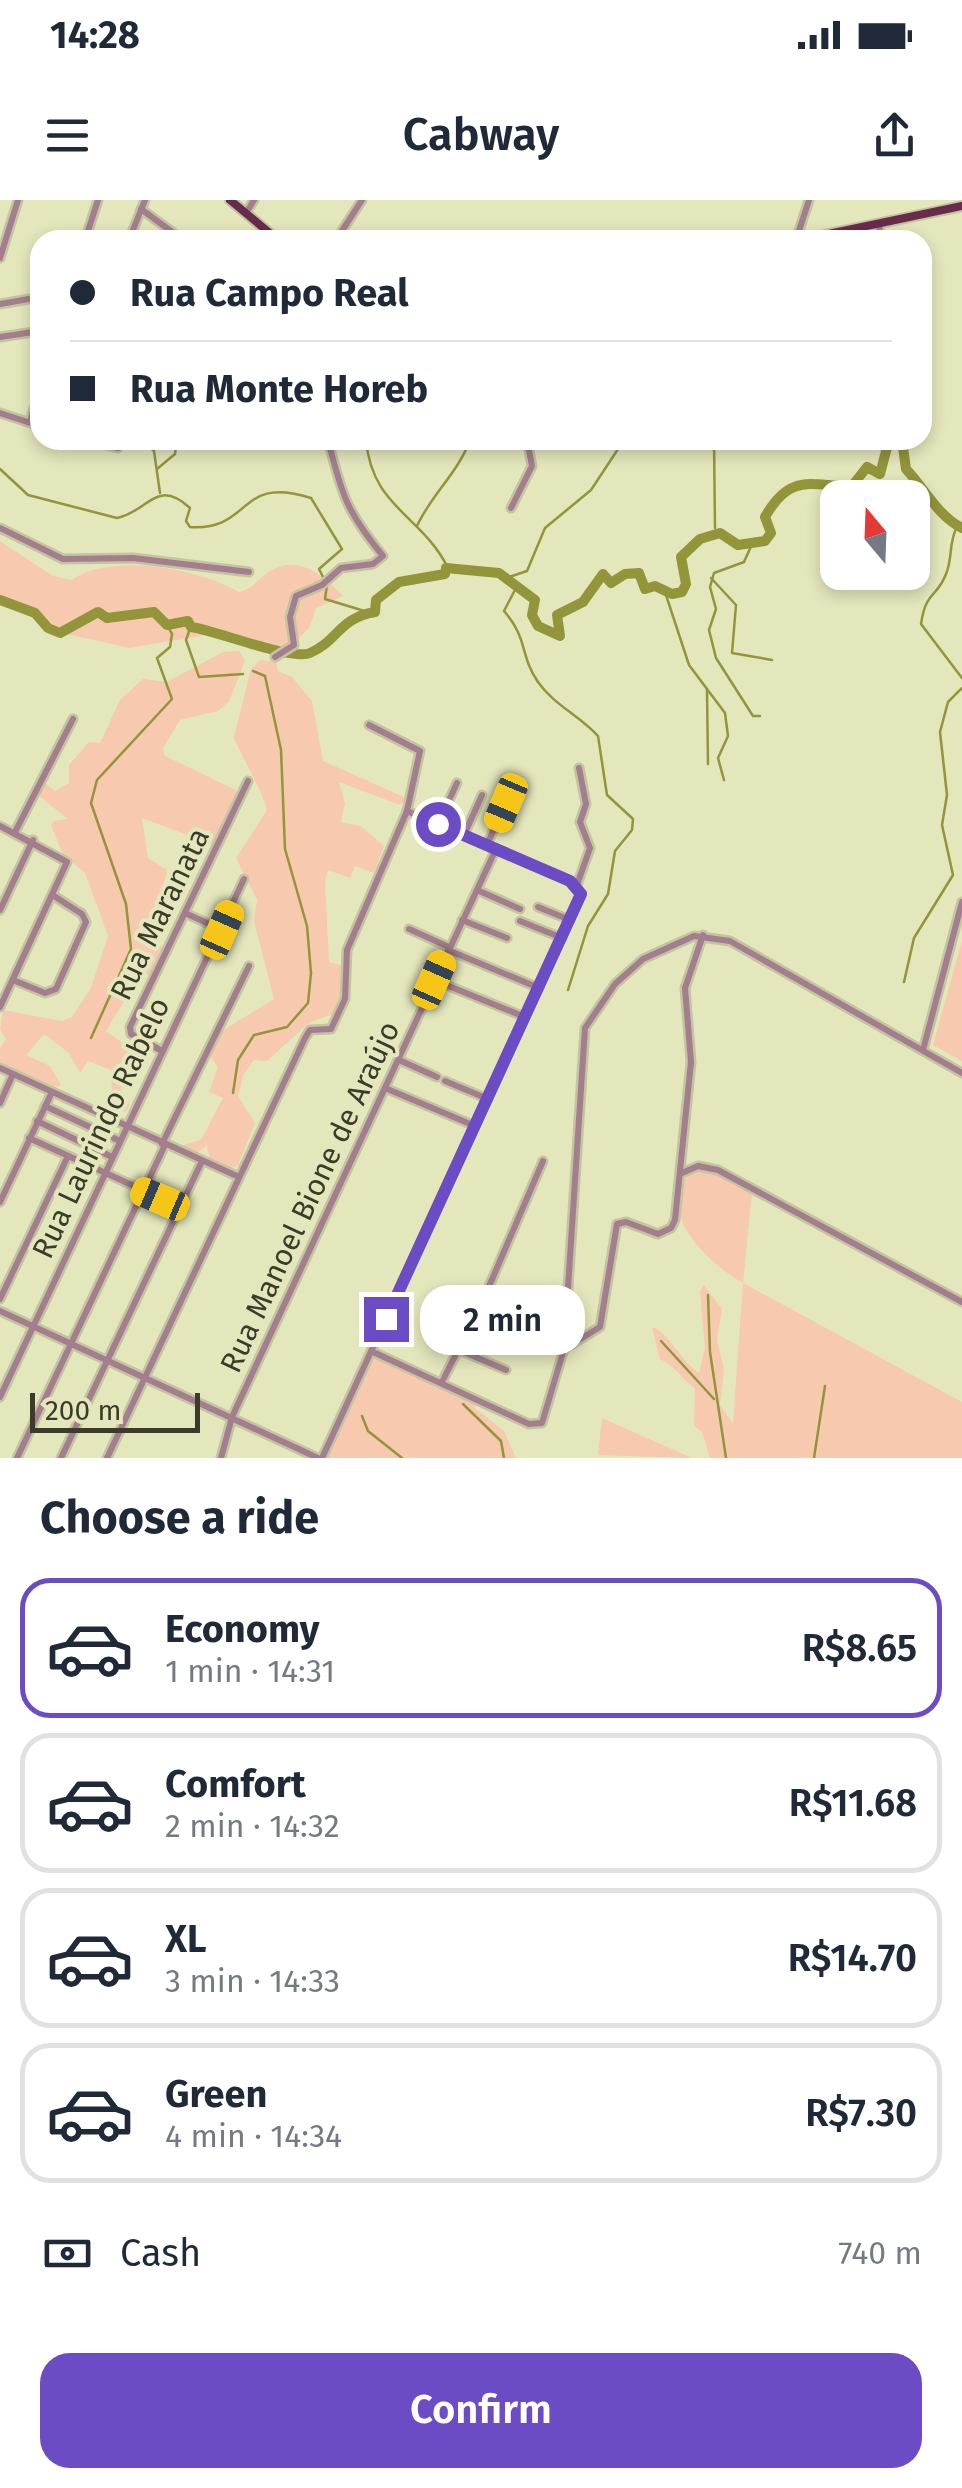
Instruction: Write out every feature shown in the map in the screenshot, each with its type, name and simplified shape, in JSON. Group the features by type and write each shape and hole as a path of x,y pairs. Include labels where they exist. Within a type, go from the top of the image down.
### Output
{"main road":[{"path":"230,200 267,230"},
{"path":"849,230 962,206"}],"street":[{"path":"0,258 18,200"},
{"path":"89,230 98,200"},
{"path":"134,230 145,200"},
{"path":"246,212 254,200"},
{"path":"342,230 362,200"},
{"path":"801,230 809,200"},
{"path":"141,209 169,230"},
{"path":"879,224 880,230"},
{"path":"0,304 30,299"},
{"path":"0,337 30,332"},
{"path":"0,412 30,422"},
{"path":"276,657 290,650 290,611 296,596 345,566 373,564 383,556 350,515 338,488 330,450"},
{"path":"511,508 532,466 529,450"},
{"path":"0,528 64,559 164,560 249,572"},
{"path":"16,832 73,719"},
{"path":"108,1458 308,1032 328,1031 338,1020 348,984 346,950 407,811 420,751 370,725"},
{"path":"0,1312 317,1457 371,1351 570,920 590,848 580,822 586,804 579,768"},
{"name":"Rua Maranata","path":"162,1051 129,1030 248,782"},
{"path":"438,824 457,782"},
{"path":"464,835 482,795"},
{"path":"487,845 506,803"},
{"path":"407,811 579,888"},
{"path":"0,826 67,860 54,896 0,1007"},
{"path":"0,910 32,840"},
{"name":"Rua Manoel Bione de Araújo","path":"221,1458 232,1418 496,849"},
{"name":"Rua Laurindo Rabelo","path":"0,1397 244,879"},
{"path":"476,890 520,909"},
{"path":"13,980 45,993 56,989 86,922 82,914 54,896"},
{"path":"923,1050 962,902"},
{"path":"538,907 570,920"},
{"path":"185,913 222,930"},
{"path":"462,920 507,938"},
{"path":"520,922 562,938"},
{"path":"409,929 539,988"},
{"path":"564,1349 600,1326 613,1234 620,1222 658,1234 671,1228 682,1174 691,1051 685,988 703,935"},
{"path":"371,1351 540,1425 564,1349 585,1028 606,994 634,966 669,944 703,935 730,941 962,1074"},
{"path":"17,1458 249,966"},
{"path":"434,980 525,1017"},
{"path":"398,1060 488,1098"},
{"path":"0,1068 239,1178"},
{"path":"0,1103 14,1074"},
{"path":"385,1088 475,1126"},
{"path":"0,1202 52,1092"},
{"path":"45,1106 120,1141"},
{"path":"37,1121 112,1157"},
{"path":"29,1138 180,1207"},
{"path":"0,1300 68,1156"},
{"path":"61,1458 202,1161"},
{"path":"442,1382 543,1161"},
{"path":"682,1174 698,1166 718,1170 962,1302"},
{"path":"459,1350 506,1370"}],"shaded area":[{"path":"0,541 53,576 71,580 88,571 109,567 155,566 201,576 239,592 272,570 293,565 312,570 343,596 316,608 309,628 291,646 252,649 211,634 130,648 57,632 13,603 0,603"},
{"path":"239,651 245,661 229,701 218,711 180,720 163,748 165,756 240,792 214,845 142,818 148,858 167,870 157,913 165,919 157,939 164,950 152,976 141,974 106,1031 139,1055 121,1089 130,1105 125,1113 112,1097 111,1070 88,1061 80,1073 69,1053 44,1034 26,1055 50,1066 61,1085 56,1087 0,1064 0,1048 6,1039 0,1030 3,1010 62,1021 72,1017 91,988 108,936 85,873 63,854 51,825 68,819 38,795 45,783 55,791 69,783 69,765 89,742 100,743 120,700 143,679 167,682 223,652"},
{"path":"260,660 276,662 278,671 292,677 312,701 323,761 406,798 400,805 339,782 345,803 341,822 361,826 384,846 374,873 355,866 350,878 328,870 325,881 329,962 341,965 344,994 334,1014 310,1022 267,1061 254,1060 243,1076 238,1096 255,1123 238,1165 232,1168 210,1161 207,1145 196,1154 177,1147 201,1140 223,1098 209,1092 218,1067 209,1055 220,1032 274,999 254,921 257,900 236,858 267,810 234,738 251,669"},
{"path":"962,941 962,1061 933,1045"},
{"path":"697,1169 716,1172 752,1192 743,1283 705,1253 683,1223 679,1205 682,1181"},
{"path":"743,1283 962,1402 962,1458 710,1458 702,1432 694,1426 695,1388 660,1359 652,1327 699,1373 705,1348 700,1291 704,1285 722,1309 717,1340 724,1370 720,1405 733,1424"},
{"path":"376,1358 475,1401 475,1408 504,1431 516,1458 326,1458 370,1359"},
{"path":"602,1418 692,1458 598,1455"}],"waterway":[{"path":"153,450 160,493"},
{"path":"157,469 176,450"},
{"path":"368,450 370,463 388,496 425,535 448,568"},
{"path":"417,526 465,450"},
{"path":"506,578 527,571 545,528 591,490 617,450"},
{"path":"714,450 715,528"},
{"path":"0,600 35,613 48,628 60,633 98,612 107,618 154,612 167,625 188,621 191,627 300,654 319,648 354,619 375,612 376,600 399,582 445,574 446,568 499,573 535,600 532,615 538,626 560,636 557,615 583,602 603,574 611,583 625,574 639,573 645,589 655,586 672,594 682,592 686,584 681,557 700,539 720,533 738,545 765,541 771,533 765,517 784,493 804,485 852,486 867,467 880,474 886,450"},
{"path":"903,450 906,469 938,509 962,528"},
{"path":"0,469 28,495 117,518 152,499 169,496 190,508 186,521 190,527 225,521 270,493 311,498 342,549 319,569 324,579"},
{"path":"957,526 946,574 926,605 921,624 962,678"},
{"path":"752,544 744,562 714,573 710,587 716,609 709,630 716,658 753,716 760,716"},
{"path":"711,578 736,605 732,653 772,660"},
{"path":"327,585 325,599 371,613"},
{"path":"516,588 504,611 517,630 532,672 552,697 598,736 607,795 633,819 632,830 615,851 608,894 588,926 568,990"},
{"path":"665,592 689,665 725,713 728,736 718,758 724,780"},
{"path":"91,1038 131,949 126,904 91,803 97,780 172,699 157,658 170,647 172,634 167,625"},
{"path":"191,626 186,640 199,677 243,674"},
{"path":"233,1093 238,1060 254,1035 287,1027 308,1003 311,973 307,926 285,849 281,750 265,676 253,671"},
{"path":"904,982 914,938 953,875 942,825 947,795 940,732 948,702 962,688"},
{"path":"707,690 708,764"},
{"path":"708,1295 710,1352 726,1458"},
{"path":"661,1341 714,1399"},
{"path":"814,1458 825,1386"},
{"path":"463,1404 501,1441 504,1458"},
{"path":"362,1416 368,1431 402,1458"}],"route":[{"path":"386,1319 581,894 580,888 570,881 438,824"}]}
